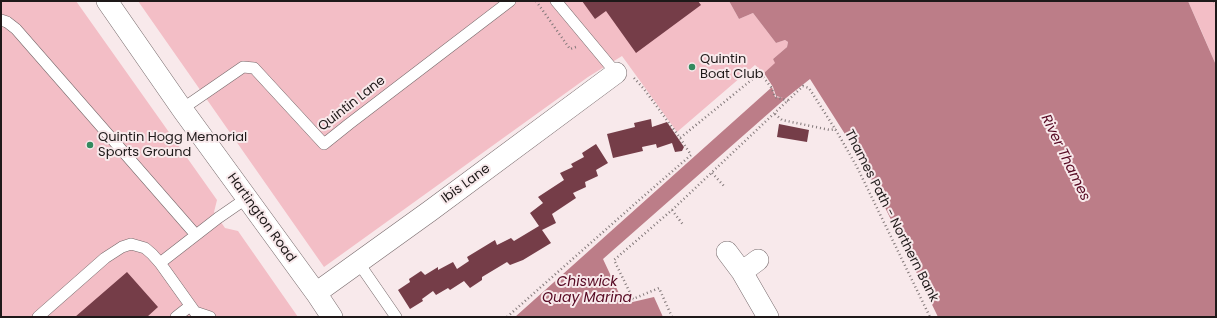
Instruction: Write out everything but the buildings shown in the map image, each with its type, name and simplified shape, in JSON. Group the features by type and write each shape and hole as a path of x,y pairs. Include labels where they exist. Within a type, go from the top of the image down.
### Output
{"street":[{"name":"Hartington Road","path":"107,1 182,109 332,317"},
{"name":"Ibis Lane","path":"316,293 430,211 616,73"},
{"path":"727,252 750,266 768,317"}],"lane":[{"name":"Quintin Lane","path":"182,109 243,67 254,68 324,144 510,1"},
{"path":"556,1 616,73"},
{"path":"1,20 7,22 16,29 196,235"},
{"path":"160,263 247,198"},
{"path":"38,317 105,258 122,247 131,244 145,248 152,254 195,312 210,317"},
{"path":"358,262 396,317"},
{"path":"176,317 190,306"}],"path":[{"path":"1214,1 1216,5"},
{"path":"507,317 691,156 680,138 644,89 630,73 616,73"},
{"path":"672,317 659,288 633,299 614,260 672,210 787,101 775,97 771,87 760,73 680,138"},
{"name":"Thames Path - Northern Bank","path":"787,101 803,86 809,88 836,129 858,167 930,317"},
{"path":"775,114 782,120 830,130 836,129"},
{"path":"712,173 724,186"},
{"path":"672,210 684,226"}],"shaded area":[{"name":"Quintin Hogg Memorial Sports Ground","path":"1,1 76,1 217,200 214,212 225,228 238,231 298,317 1,317"},
{"path":"138,1 729,1 739,19 753,13 776,43 785,40 788,42 787,47 773,59 776,63 764,73 755,65 677,132 622,56 588,77 324,267"},
{"path":"1188,1 1216,1 1216,65 1201,30"}],"water":[{"path":"729,1 1188,1 1216,65 1216,317 938,317 864,164 810,79 786,98 603,259 624,304 654,297 663,317 515,317 772,87 775,97 783,98 776,96 773,87 764,73 775,63 773,59 787,47 788,42 785,40 776,43 753,13 739,19"}],"place":[{"name":"Quintin Boat Club","path":"692,67"},
{"name":"Quintin Hogg Memorial Sports Ground","path":"90,145"}],"water label":[{"name":"River Thames","path":"1065,158"},
{"name":"Chiswick Quay Marina","path":"587,290"}]}
